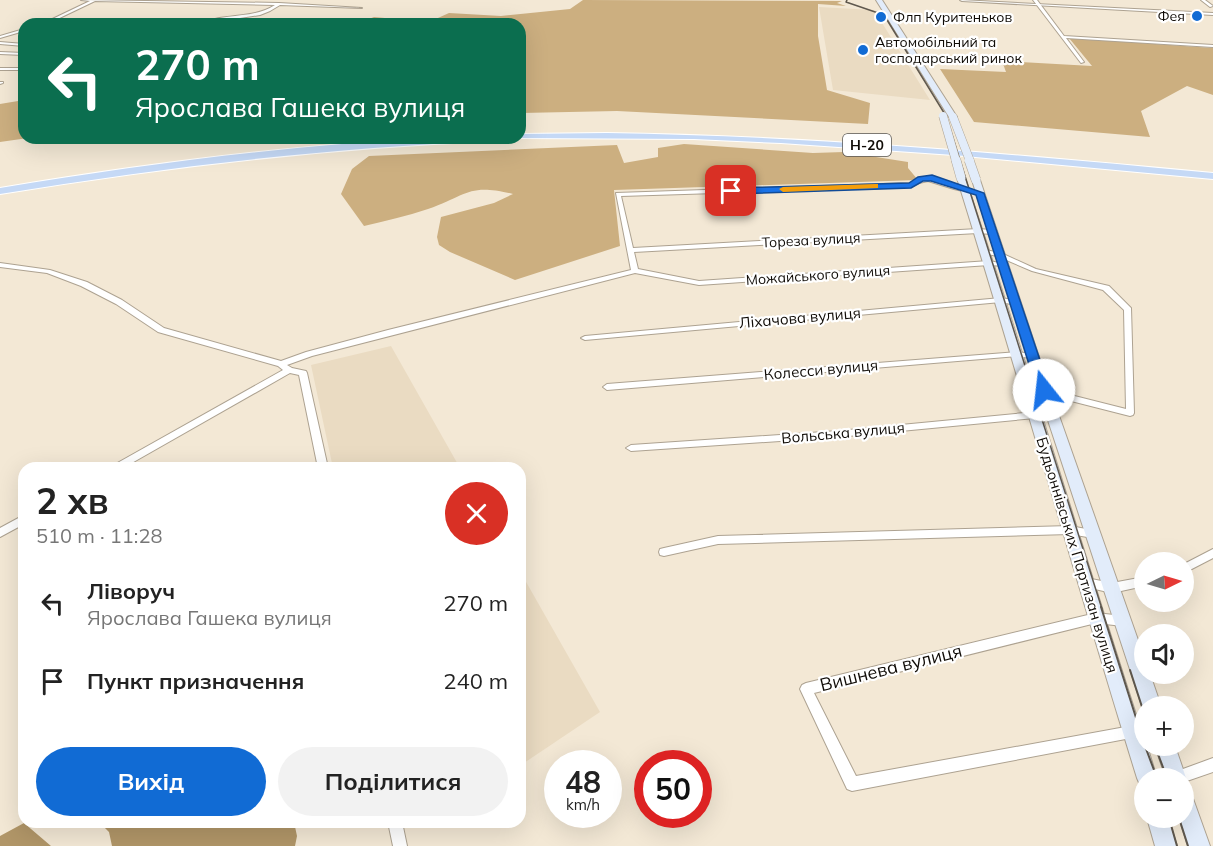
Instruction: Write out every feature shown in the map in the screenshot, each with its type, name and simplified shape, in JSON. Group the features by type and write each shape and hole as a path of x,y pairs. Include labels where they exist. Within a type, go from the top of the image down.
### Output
{"main road":[{"name":"Будьоннівських Партизан вулиця","path":"874,0 943,116 970,185 994,258 1016,303 1149,696"},
{"name":"Будьоннівських Партизан вулиця","path":"879,0 962,133 970,185"},
{"name":"Н-20","path":"526,129 636,127 756,129 1213,167"},
{"name":"Н-20","path":"526,137 658,135 768,138 1213,176"},
{"path":"0,182 192,154 289,144"},
{"path":"0,191 138,169 294,150 394,144"},
{"path":"1132,160 1139,169"},
{"name":"Будьоннівських Партизан вулиця","path":"994,258 1001,300 1035,416 1096,618 1134,722"},
{"path":"1161,828 1166,846"},
{"path":"1193,828 1198,846"}],"street":[{"path":"83,0 360,8"},
{"path":"57,18 96,0"},
{"path":"962,0 1037,2 1213,14"},
{"path":"1203,0 1212,7"},
{"path":"1037,2 1082,62"},
{"path":"245,18 267,13 279,4"},
{"path":"0,37 18,32"},
{"path":"1064,37 1213,46"},
{"path":"0,44 18,45"},
{"path":"0,53 18,54"},
{"path":"0,69 18,69"},
{"path":"125,462 309,354 635,271 618,194 911,185 921,179 932,178 957,188 970,185"},
{"name":"Тореза вулиця","path":"630,250 985,232"},
{"path":"994,258 1106,288 1128,310 1130,413 1027,387"},
{"name":"Можайського вулиця","path":"635,271 699,283 994,258"},
{"path":"0,266 48,271 84,284 119,302 161,330 303,373 322,462"},
{"name":"Ліхачова вулиця","path":"585,338 1001,300 1016,303"},
{"name":"Колесси вулиця","path":"608,387 1018,354 1035,357"},
{"name":"Вольська вулиця","path":"631,448 838,434 1035,416 1053,418"},
{"path":"0,533 18,522"},
{"path":"664,552 718,540 1070,530 1093,534"},
{"path":"1194,563 1213,553"},
{"path":"1086,583 1112,588 1134,584"},
{"name":"Вишнева вулиця","path":"1123,621 1096,618 806,689 852,784 1134,734"},
{"path":"1194,772 1213,765"},
{"path":"396,828 400,846"}],"shaded area":[{"path":"583,0 842,1 837,3 846,6 818,4 818,36 827,90 870,103 868,124 617,111 526,113 526,18 438,18 449,13 501,16 570,9"},
{"name":"Автомобільний та господарський ринок","path":"819,7 874,10 930,100 833,90"},
{"path":"1069,38 1213,48 1213,95 1187,86 1141,111 1150,137 974,122 940,69 1006,72 1002,61 1092,66"},
{"path":"18,101 18,139 0,142 0,104"},
{"path":"684,144 813,153 844,152 908,162 908,168 918,180 614,190 620,246 515,280 450,252 439,245 437,237 441,217 494,203 513,194 477,190 420,212 364,226 341,194 352,169 369,156 617,145 624,163 658,157 658,148"},
{"path":"391,346 457,462 332,462 311,365"},
{"path":"526,582 600,712 526,762"},
{"path":"18,826 30,828 51,846 0,846 0,836"},
{"path":"105,828 295,828 297,836 295,846 112,846 109,832"}],"tram line":[{"path":"847,0 846,2 884,15 946,116 1102,609"},
{"path":"1101,607 1134,711"},
{"path":"1130,670 1138,696"},
{"path":"1149,756 1153,768"},
{"path":"1159,756 1163,768"},
{"path":"1172,828 1177,846"},
{"path":"1182,828 1188,846"}],"slow traffic":[{"path":"783,189 875,186"}],"place":[{"name":"Фея","path":"1197,16"},
{"name":"Флп Куритеньков","path":"881,17"},
{"name":"Автомобільний та господарський ринок","path":"863,50"}],"route":[{"path":"731,191 911,185 921,179 932,178 957,188 980,193 1044,390"}]}
